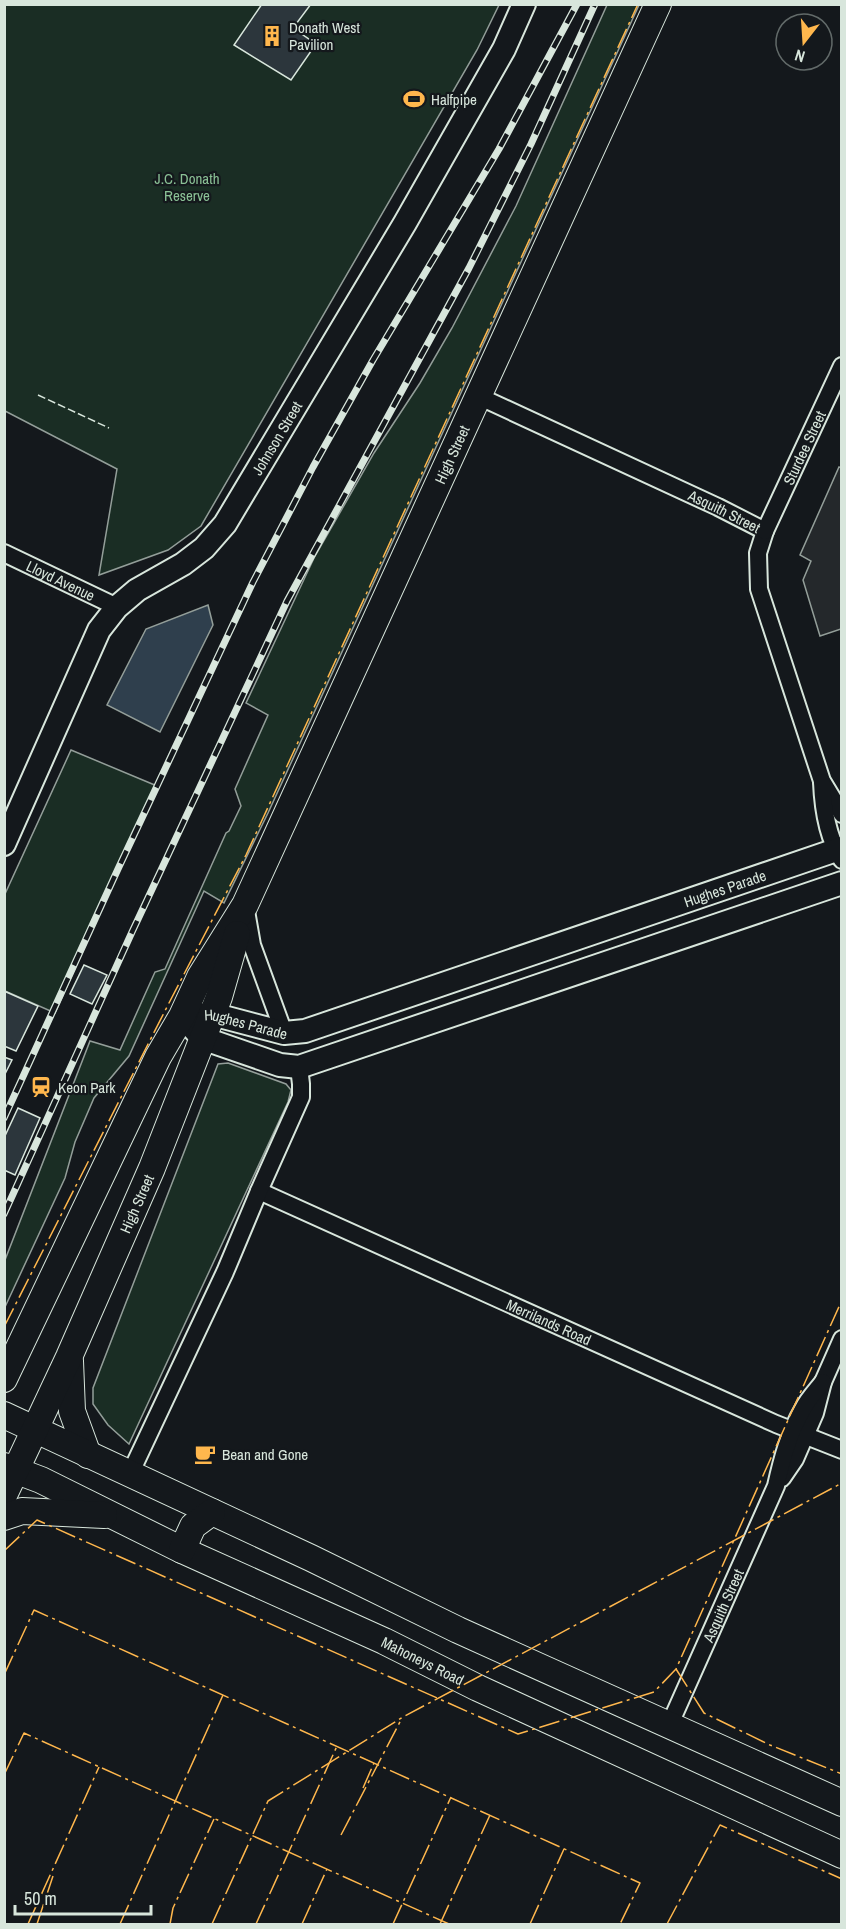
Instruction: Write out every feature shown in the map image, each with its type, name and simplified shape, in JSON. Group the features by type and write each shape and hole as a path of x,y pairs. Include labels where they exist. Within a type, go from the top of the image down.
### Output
{"main road":[{"name":"High Street","path":"4,1378 154,1065 182,1016 201,976 245,905 658,4"},
{"name":"High Street","path":"4,1495 10,1468 34,1429 69,1358 146,1184 213,1014 245,905"},
{"path":"69,1358 72,1411 88,1455"},
{"path":"4,1415 311,1558 469,1635 842,1803"},
{"name":"Mahoneys Road","path":"10,1468 41,1480 182,1550 384,1641 478,1688 842,1854"},
{"path":"4,1517 22,1511 110,1516"},
{"path":"182,1550 193,1526 212,1512"}],"street":[{"name":"Johnson Street","path":"6,838 99,630 117,607 137,590 183,564 204,548 225,524 411,213 504,49 524,4"},
{"name":"Sturdee Street","path":"765,531 842,366"},
{"name":"Asquith Street","path":"478,396 765,531 758,553 759,589 822,781 842,814"},
{"name":"Lloyd Avenue","path":"4,553 117,607"},
{"name":"Asquith Street","path":"822,781 824,807 840,853"},
{"name":"Hughes Parade","path":"182,1016 213,1014 284,1033 305,1031 840,853"},
{"name":"Hughes Parade","path":"182,1016 202,1038 280,1065 298,1067 842,883"},
{"path":"245,905 252,945 284,1033"},
{"path":"363,1012 374,1042"},
{"path":"130,1474 225,1272 301,1097 298,1067"},
{"name":"Merrilands Road","path":"259,1191 799,1434 842,1450"},
{"name":"Asquith Street","path":"669,1726 776,1486 795,1459 799,1434 815,1413 823,1382 842,1339"}],"green space":[{"name":"J.C. Donath Reserve","path":"4,5 499,5 477,50 201,526 168,550 99,575 117,469 5,411"},
{"path":"607,5 639,5 268,813 224,903 204,891 129,1056 94,1098 75,1142 65,1178 5,1307 5,1260 90,1041 120,1050 155,972 165,969 226,833 241,806 235,789 268,715 246,703 314,558 374,453 420,383 452,328 516,206"},
{"path":"71,750 157,786 55,1013 5,991 5,894"},
{"path":"228,1063 286,1084 291,1090 288,1102 129,1444 108,1425 93,1404 93,1388 218,1064"}],"shaded area":[{"path":"839,467 842,468 841,629 820,636 803,580 811,561 800,555"}],"water":[{"path":"208,605 213,625 160,732 107,705 146,629"}],"building":[{"name":"Donath West Pavilion","path":"262,4 311,4 293,28 316,44 291,80 234,45"},
{"path":"84,965 107,975 92,1004 70,994"},
{"path":"4,991 38,1006 16,1051 4,1046"},
{"path":"4,1057 12,1060 4,1076"},
{"path":"18,1108 40,1118 15,1175 4,1170 4,1138"}],"railway":[{"path":"4,1118 253,582 313,467 373,360 499,149 577,4"},
{"path":"4,1214 132,932 287,601 469,268 531,144 595,4"}],"fence":[{"path":"38,395 109,428"}],"power":[{"path":"4,1327 246,855 638,4"},
{"path":"4,1551 37,1520 518,1734 654,1692 676,1669 842,1300"},
{"path":"212,1924 268,1801 403,1717 842,1483"},
{"path":"4,1675 34,1610 640,1883 620,1924"},
{"path":"676,1669 704,1713 770,1745 842,1774"},
{"path":"120,1924 223,1695"},
{"path":"341,1835 402,1718"},
{"path":"4,1775 24,1733 449,1924"},
{"path":"256,1924 337,1746"},
{"path":"363,1788 374,1763"},
{"path":"28,1924 99,1767"},
{"path":"393,1924 451,1797"},
{"path":"440,1924 490,1815"},
{"path":"170,1924 173,1908 214,1819"},
{"path":"667,1924 720,1825 842,1879"},
{"path":"530,1924 564,1849"},
{"path":"302,1924 327,1869"},
{"path":"37,1924 53,1876"}],"place":[{"name":"Donath West Pavilion","path":"272,36"},
{"name":"Halfpipe","path":"414,99"},
{"name":"Keon Park","path":"41,1087"},
{"name":"Bean and Gone","path":"205,1454"}]}
